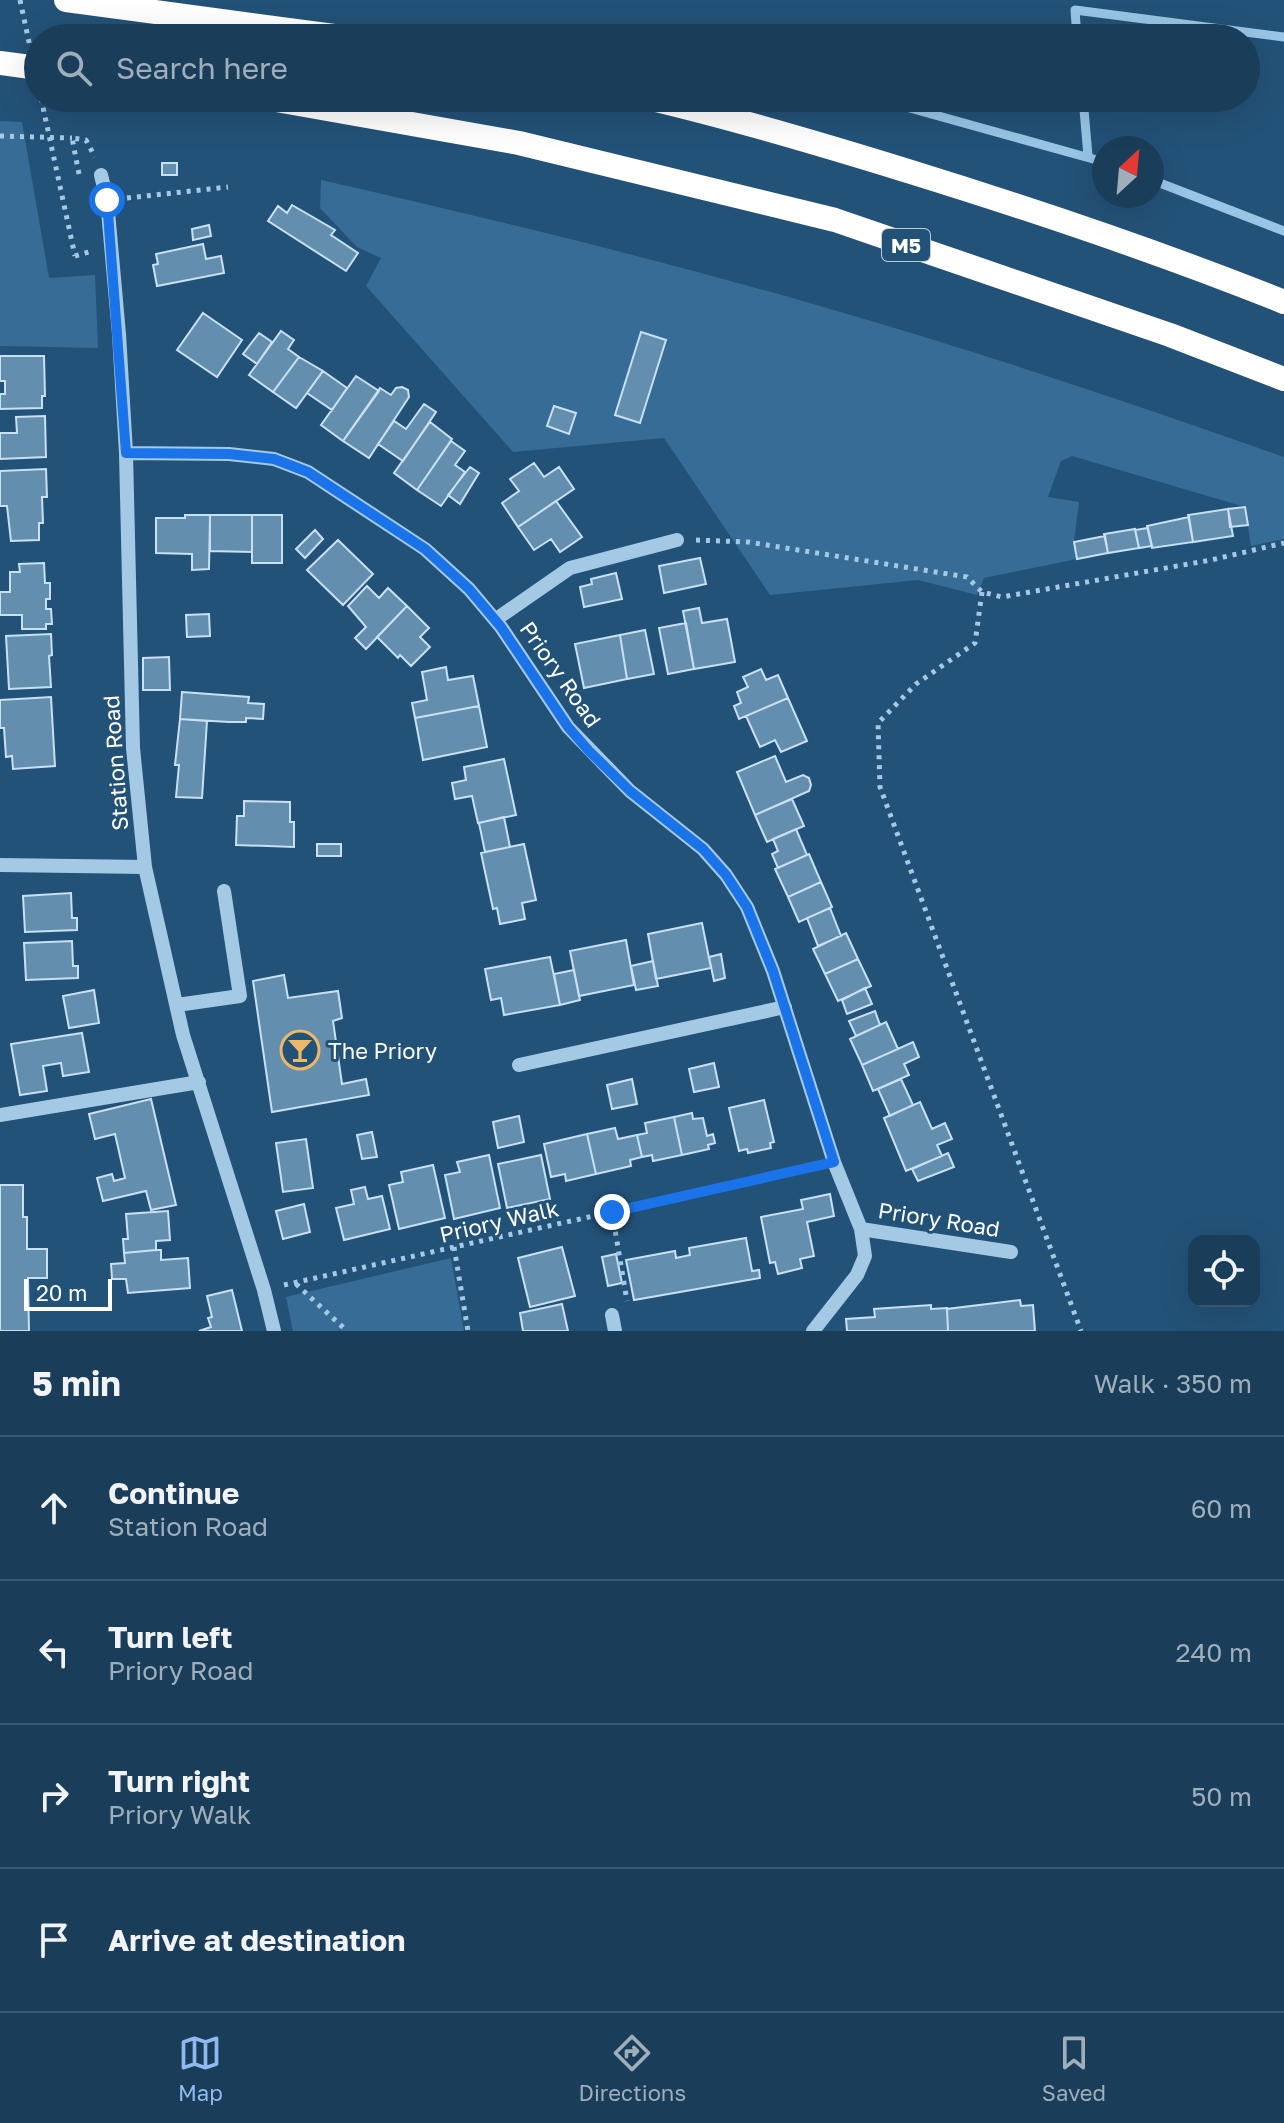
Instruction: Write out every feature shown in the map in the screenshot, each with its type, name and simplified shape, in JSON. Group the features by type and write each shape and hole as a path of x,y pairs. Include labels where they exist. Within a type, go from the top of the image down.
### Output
{"highway":[{"path":"66,0 245,24"},
{"path":"0,63 24,66"},
{"name":"M5","path":"344,112 519,143 835,220 1170,335 1284,379"},
{"path":"706,112 1016,205 1209,272 1284,302"}],"street":[{"name":"Station Road","path":"101,175 107,200 126,453 133,748 145,867 158,893 183,1035 264,1290 274,1331"},
{"name":"Priory Road","path":"126,453 274,459 308,472 425,549 469,589 495,620 568,727 589,751 630,791 703,849 726,875 747,907 773,971 834,1162 861,1229 865,1256 857,1275 813,1331"},
{"path":"495,620 570,568 677,540"},
{"path":"0,865 145,867"},
{"path":"177,1005 240,996 224,891"},
{"path":"519,1065 785,1007"},
{"path":"0,1115 199,1082"},
{"name":"Priory Road","path":"861,1229 1011,1252"},
{"path":"612,1315 615,1331"}],"path":[{"path":"20,0 25,24"},
{"path":"44,112 75,256"},
{"path":"0,136 86,140 101,175"},
{"path":"72,138 74,151"},
{"path":"107,200 228,187"},
{"path":"677,540 748,542 967,577 982,592 1002,597 1211,560 1284,543"},
{"path":"982,592 975,643 916,684 878,723 880,787 1081,1331"},
{"name":"Priory Walk","path":"264,1290 834,1162"},
{"path":"612,1212 629,1312 612,1315"},
{"path":"454,1247 468,1331"},
{"path":"295,1283 347,1331"}],"shaded area":[{"path":"0,121 22,122 49,278 95,275 98,348 0,346"},
{"path":"321,180 577,241 830,309 1058,380 1284,457 1284,539 1251,546 1245,507 1072,456 1061,461 1048,497 1079,502 1074,542 1077,559 984,578 977,595 918,580 770,595 664,438 513,452 366,286 381,258 357,247 320,208"},
{"path":"451,1258 464,1331 293,1331 286,1297"}],"building":[{"path":"162,163 177,163 177,175 162,175"},
{"path":"292,205 335,230 331,235 358,253 346,271 268,221 278,206 287,213"},
{"path":"209,225 211,236 193,240 192,229"},
{"path":"203,244 206,259 221,256 224,273 157,286 153,265 158,264 156,254"},
{"path":"203,313 242,340 217,377 177,350"},
{"path":"281,331 294,340 288,349 299,357 273,392 249,375"},
{"path":"641,332 666,340 640,423 615,415"},
{"path":"259,333 272,342 257,364 243,354"},
{"path":"0,356 44,356 45,396 42,396 42,408 0,409 0,394 5,394 5,381 0,381"},
{"path":"299,357 323,371 296,408 273,392"},
{"path":"323,371 347,388 332,410 307,393"},
{"path":"356,376 379,391 343,441 321,425"},
{"path":"380,388 391,395 396,388 408,390 409,397 369,458 343,441"},
{"path":"424,404 436,412 403,461 378,444 394,421 406,429"},
{"path":"554,406 576,413 569,434 547,426"},
{"path":"45,416 46,457 0,459 0,433 17,433 16,417"},
{"path":"430,422 452,439 417,490 394,473"},
{"path":"451,441 465,451 455,465 465,472 441,506 417,490"},
{"path":"534,463 544,477 559,467 574,489 518,527 502,503 519,491 510,479"},
{"path":"470,467 479,473 460,504 448,495"},
{"path":"46,469 47,497 42,497 43,523 39,523 39,540 11,541 7,506 0,506 0,471"},
{"path":"556,501 582,537 560,552 551,539 534,550 518,527"},
{"path":"1245,507 1248,525 1230,527 1228,509"},
{"path":"1228,509 1233,536 1193,542 1188,515"},
{"path":"185,515 210,515 209,569 192,570 192,554 156,553 156,518 185,518"},
{"path":"210,515 252,515 252,552 210,551"},
{"path":"252,515 282,515 282,563 252,563"},
{"path":"1189,517 1193,542 1152,548 1147,526"},
{"path":"1148,528 1152,546 1139,548 1135,530"},
{"path":"1135,529 1139,548 1108,553 1104,534"},
{"path":"315,530 323,539 305,558 296,549"},
{"path":"1105,536 1108,553 1077,559 1074,542"},
{"path":"338,540 373,574 343,605 307,570"},
{"path":"700,558 706,584 664,593 659,566"},
{"path":"44,563 45,583 50,583 50,599 46,599 46,609 51,609 52,624 46,624 46,629 22,629 22,615 0,615 0,592 10,592 10,572 20,572 19,564"},
{"path":"616,573 622,599 584,607 580,587 592,584 591,579"},
{"path":"367,586 379,598 388,588 407,606 366,649 355,638 366,627 348,606"},
{"path":"407,606 429,628 420,637 430,647 411,666 377,637"},
{"path":"699,608 702,623 727,619 735,662 694,669 683,611"},
{"path":"209,614 210,636 187,637 186,615"},
{"path":"686,623 694,669 668,674 659,628"},
{"path":"645,630 654,674 627,679 620,635"},
{"path":"51,634 51,687 9,689 6,636"},
{"path":"620,635 627,679 584,688 575,644"},
{"path":"169,657 170,690 143,690 143,658"},
{"path":"446,667 448,680 473,676 479,706 415,718 412,703 427,700 422,672"},
{"path":"761,669 766,680 778,675 788,698 739,719 734,706 741,703 737,692 748,687 743,677"},
{"path":"182,692 249,697 248,703 264,704 263,719 246,718 246,722 229,722 180,719"},
{"path":"51,697 55,766 13,769 12,756 6,757 4,728 0,728 0,700"},
{"path":"788,698 807,741 781,752 775,740 760,747 746,716"},
{"path":"479,706 487,747 423,760 415,718"},
{"path":"180,719 207,721 202,798 176,797 179,765 175,765"},
{"path":"775,756 786,782 803,775 809,778 809,791 755,815 737,772"},
{"path":"504,759 516,815 478,823 472,796 455,799 452,783 466,780 464,767"},
{"path":"792,799 804,826 767,842 755,815"},
{"path":"244,801 290,802 294,847 236,845 237,816 244,816"},
{"path":"504,817 510,847 485,852 479,823"},
{"path":"796,829 807,855 778,868 772,854 778,851 773,839"},
{"path":"317,844 341,844 341,856 317,856"},
{"path":"524,844 536,900 522,903 525,919 500,924 497,908 493,909 481,853"},
{"path":"809,854 821,882 788,897 775,869"},
{"path":"821,882 832,907 799,922 788,897"},
{"path":"71,893 72,918 77,918 77,930 25,932 23,896"},
{"path":"830,908 841,936 818,946 807,918"},
{"path":"702,923 711,968 656,979 648,934"},
{"path":"846,933 858,959 825,974 813,949"},
{"path":"626,940 634,985 579,996 570,951"},
{"path":"72,941 73,966 78,966 78,978 26,980 24,943"},
{"path":"721,954 725,978 714,981 709,957"},
{"path":"550,957 560,1005 504,1015 501,998 491,1000 485,969"},
{"path":"858,959 871,986 838,1001 825,974"},
{"path":"653,961 658,986 636,990 631,966"},
{"path":"574,970 580,1000 560,1005 554,974"},
{"name":"The Priory","path":"284,975 288,998 338,991 342,1018 333,1021 342,1084 366,1079 369,1095 272,1112 253,981"},
{"path":"865,988 872,1004 847,1014 842,1000"},
{"path":"94,990 99,1023 69,1028 63,996"},
{"path":"875,1011 880,1025 856,1036 849,1021"},
{"path":"886,1022 898,1049 862,1065 850,1039"},
{"path":"82,1033 89,1072 63,1076 61,1063 43,1066 47,1091 20,1095 11,1044"},
{"path":"913,1042 919,1057 904,1064 909,1075 873,1091 862,1065"},
{"path":"714,1063 719,1087 694,1092 689,1069"},
{"path":"632,1079 637,1104 612,1109 607,1085"},
{"path":"901,1079 913,1105 890,1116 878,1089"},
{"path":"151,1099 176,1205 151,1210 146,1191 103,1201 97,1178 112,1174 114,1181 125,1178 115,1134 95,1139 89,1114"},
{"path":"764,1100 774,1142 770,1143 771,1148 748,1153 747,1149 739,1151 729,1108"},
{"path":"920,1102 932,1129 945,1123 952,1139 937,1145 942,1156 906,1171 884,1118"},
{"path":"692,1113 693,1119 703,1118 707,1136 713,1134 715,1143 708,1145 709,1149 682,1155 674,1117"},
{"path":"519,1116 524,1142 498,1148 493,1122"},
{"path":"674,1117 682,1155 653,1161 652,1155 642,1157 637,1135 647,1133 645,1123"},
{"path":"615,1128 618,1139 637,1135 642,1157 630,1160 631,1166 596,1174 587,1134"},
{"path":"372,1132 377,1157 362,1159 357,1135"},
{"path":"587,1134 596,1174 566,1181 565,1174 551,1177 544,1144"},
{"path":"306,1139 313,1188 283,1192 276,1143"},
{"path":"948,1153 954,1167 918,1181 912,1169"},
{"path":"489,1155 500,1208 454,1219 445,1175 460,1172 457,1162"},
{"path":"541,1155 550,1199 507,1208 498,1164"},
{"path":"433,1165 445,1218 399,1229 389,1185 403,1182 401,1172"},
{"path":"0,1185 23,1185 27,1249 47,1249 47,1278 28,1278 29,1331 0,1331"},
{"path":"365,1187 368,1199 382,1196 390,1229 344,1240 336,1208 354,1204 351,1190"},
{"path":"830,1194 834,1216 807,1222 814,1256 800,1259 802,1268 778,1274 775,1262 770,1263 761,1217 803,1209 801,1200"},
{"path":"304,1204 310,1232 283,1239 276,1211"},
{"path":"168,1211 170,1240 156,1241 156,1250 124,1253 123,1239 128,1239 126,1214"},
{"path":"746,1238 752,1271 759,1270 760,1278 634,1300 626,1260 675,1251 676,1258 690,1255 689,1248"},
{"path":"562,1247 575,1296 530,1307 518,1258"},
{"path":"161,1250 161,1260 188,1258 190,1288 128,1293 126,1279 112,1279 111,1264 125,1263 124,1253"},
{"path":"616,1254 622,1283 608,1286 602,1257"},
{"path":"232,1290 242,1331 199,1331 211,1327 207,1296"},
{"path":"1020,1300 1021,1306 1033,1305 1035,1331 948,1331 947,1309"},
{"path":"562,1304 568,1331 523,1331 520,1313"},
{"path":"931,1305 931,1309 947,1308 948,1331 847,1331 846,1319 875,1317 874,1309"}],"waterway":[{"path":"1076,24 1075,10 1183,24"},
{"path":"1260,34 1284,37"},
{"path":"924,112 1092,159"},
{"path":"1084,112 1088,156"},
{"path":"1164,185 1284,231"}],"place":[{"name":"The Priory","path":"300,1050"}],"route":[{"path":"107,200 126,453 229,454 274,459 308,472 425,549 469,589 501,627 568,727 589,751 630,791 703,849 726,875 747,907 773,971 834,1162 612,1212"}]}
